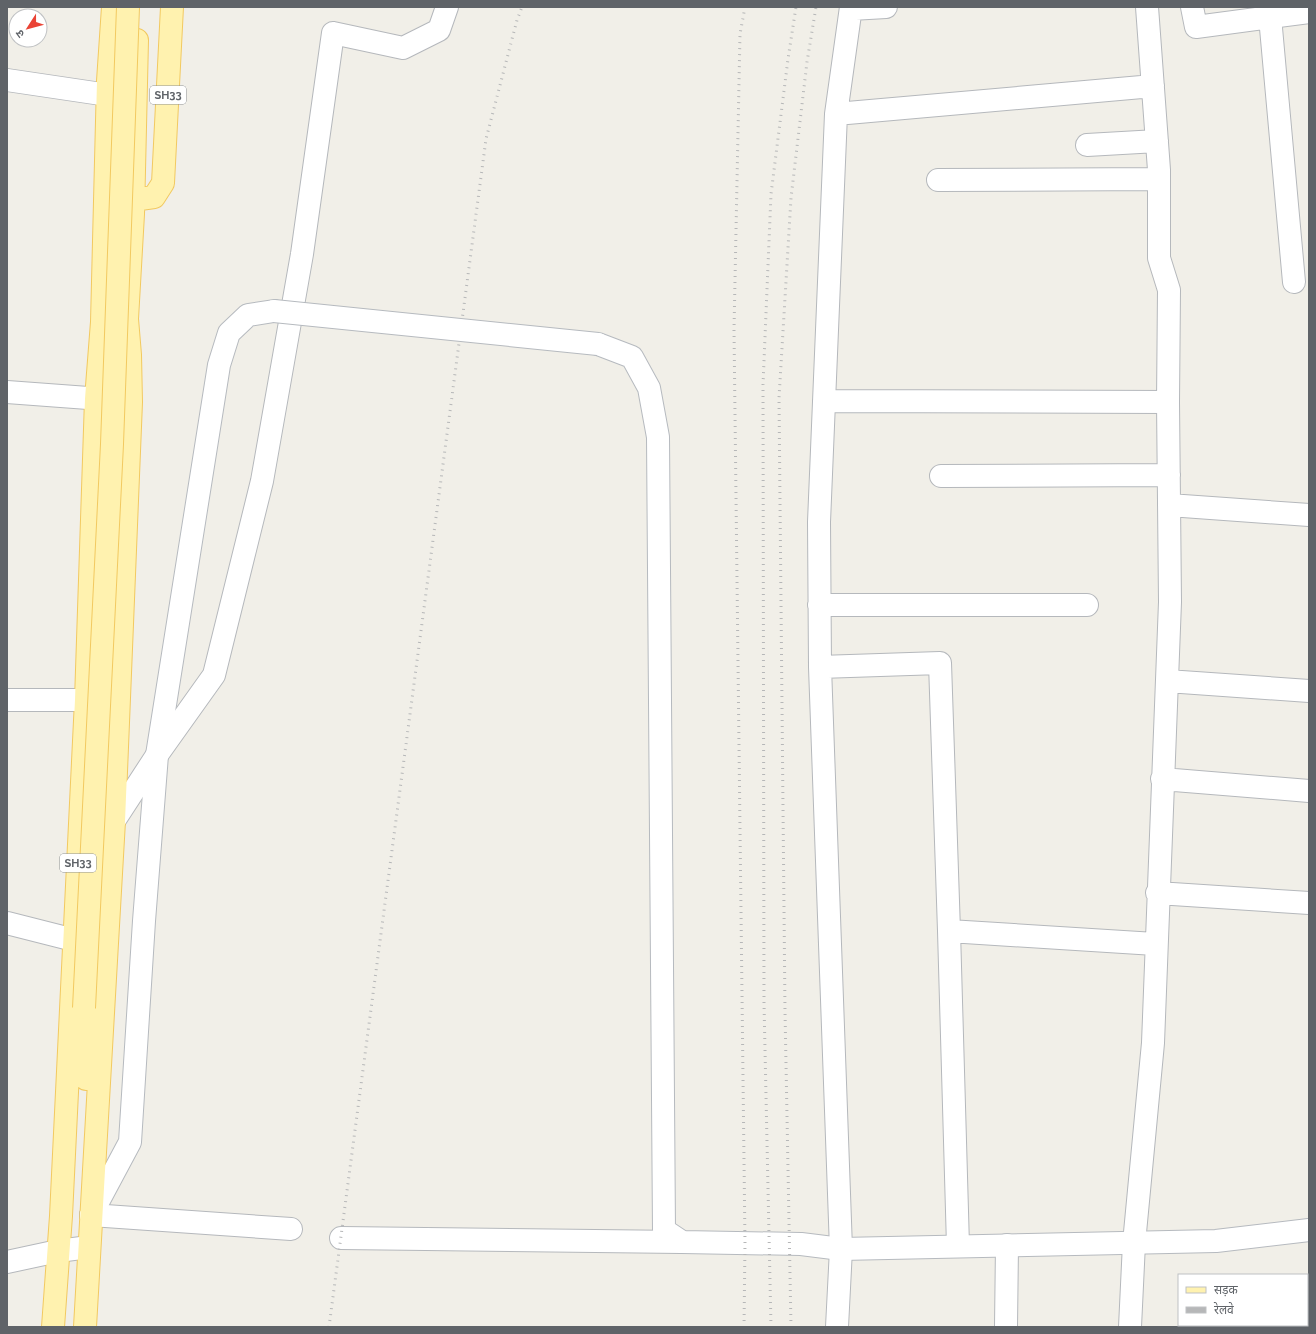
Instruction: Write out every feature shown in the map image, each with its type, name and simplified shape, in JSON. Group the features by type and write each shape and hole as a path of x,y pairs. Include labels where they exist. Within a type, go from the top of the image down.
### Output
{"main road":[{"path":"96,398 102,322 108,95 113,7"},
{"path":"61,1216 84,1008 112,444 128,7"},
{"path":"131,402 128,319 138,7"},
{"name":"SH33","path":"105,203 154,197 163,183 172,7"},
{"name":"SH33","path":"53,1327 61,1216 86,700 96,398"},
{"name":"SH33","path":"85,1327 114,821 131,402"},
{"path":"84,1008 91,1215"}],"street":[{"path":"114,821 157,754 214,675 260,488 302,254 333,33 403,48 439,30 447,7"},
{"path":"837,1327 841,1249 820,667 819,522 836,114 851,8 886,7"},
{"path":"1130,1327 1134,1243 1152,1043 1170,602 1168,402 1169,290 1159,258 1159,179 1147,7"},
{"path":"1192,7 1196,27 1309,12"},
{"path":"1270,17 1294,282"},
{"path":"7,80 108,95"},
{"path":"836,114 1153,86"},
{"path":"1087,145 1157,141"},
{"path":"938,180 1159,179"},
{"path":"291,1229 91,1215 130,1142 144,921 157,754 218,365 229,334 248,315 274,311 598,344 632,357 649,388 658,437 664,1230 682,1242"},
{"path":"7,392 131,402"},
{"path":"824,401 1168,402"},
{"path":"942,476 1169,475"},
{"path":"1169,505 1309,515"},
{"path":"819,605 1087,605"},
{"path":"820,667 940,663 958,1246"},
{"path":"1167,681 1309,691"},
{"path":"7,700 86,700"},
{"path":"1162,779 1309,791"},
{"path":"1158,893 1309,903"},
{"path":"7,923 74,940"},
{"path":"949,931 1156,944"},
{"path":"341,1238 801,1244 841,1249 1216,1241 1309,1230"},
{"path":"1006,1327 1007,1245"},
{"path":"7,1262 58,1250 89,1247"}],"railway":[{"path":"329,1327 486,139 517,20 522,7"},
{"path":"744,1327 745,1243 734,330 740,34 745,7"},
{"path":"771,1327 764,1003 763,385 771,194 796,7"},
{"path":"791,1327 785,1011 779,398 791,198 807,62 816,7"}]}
